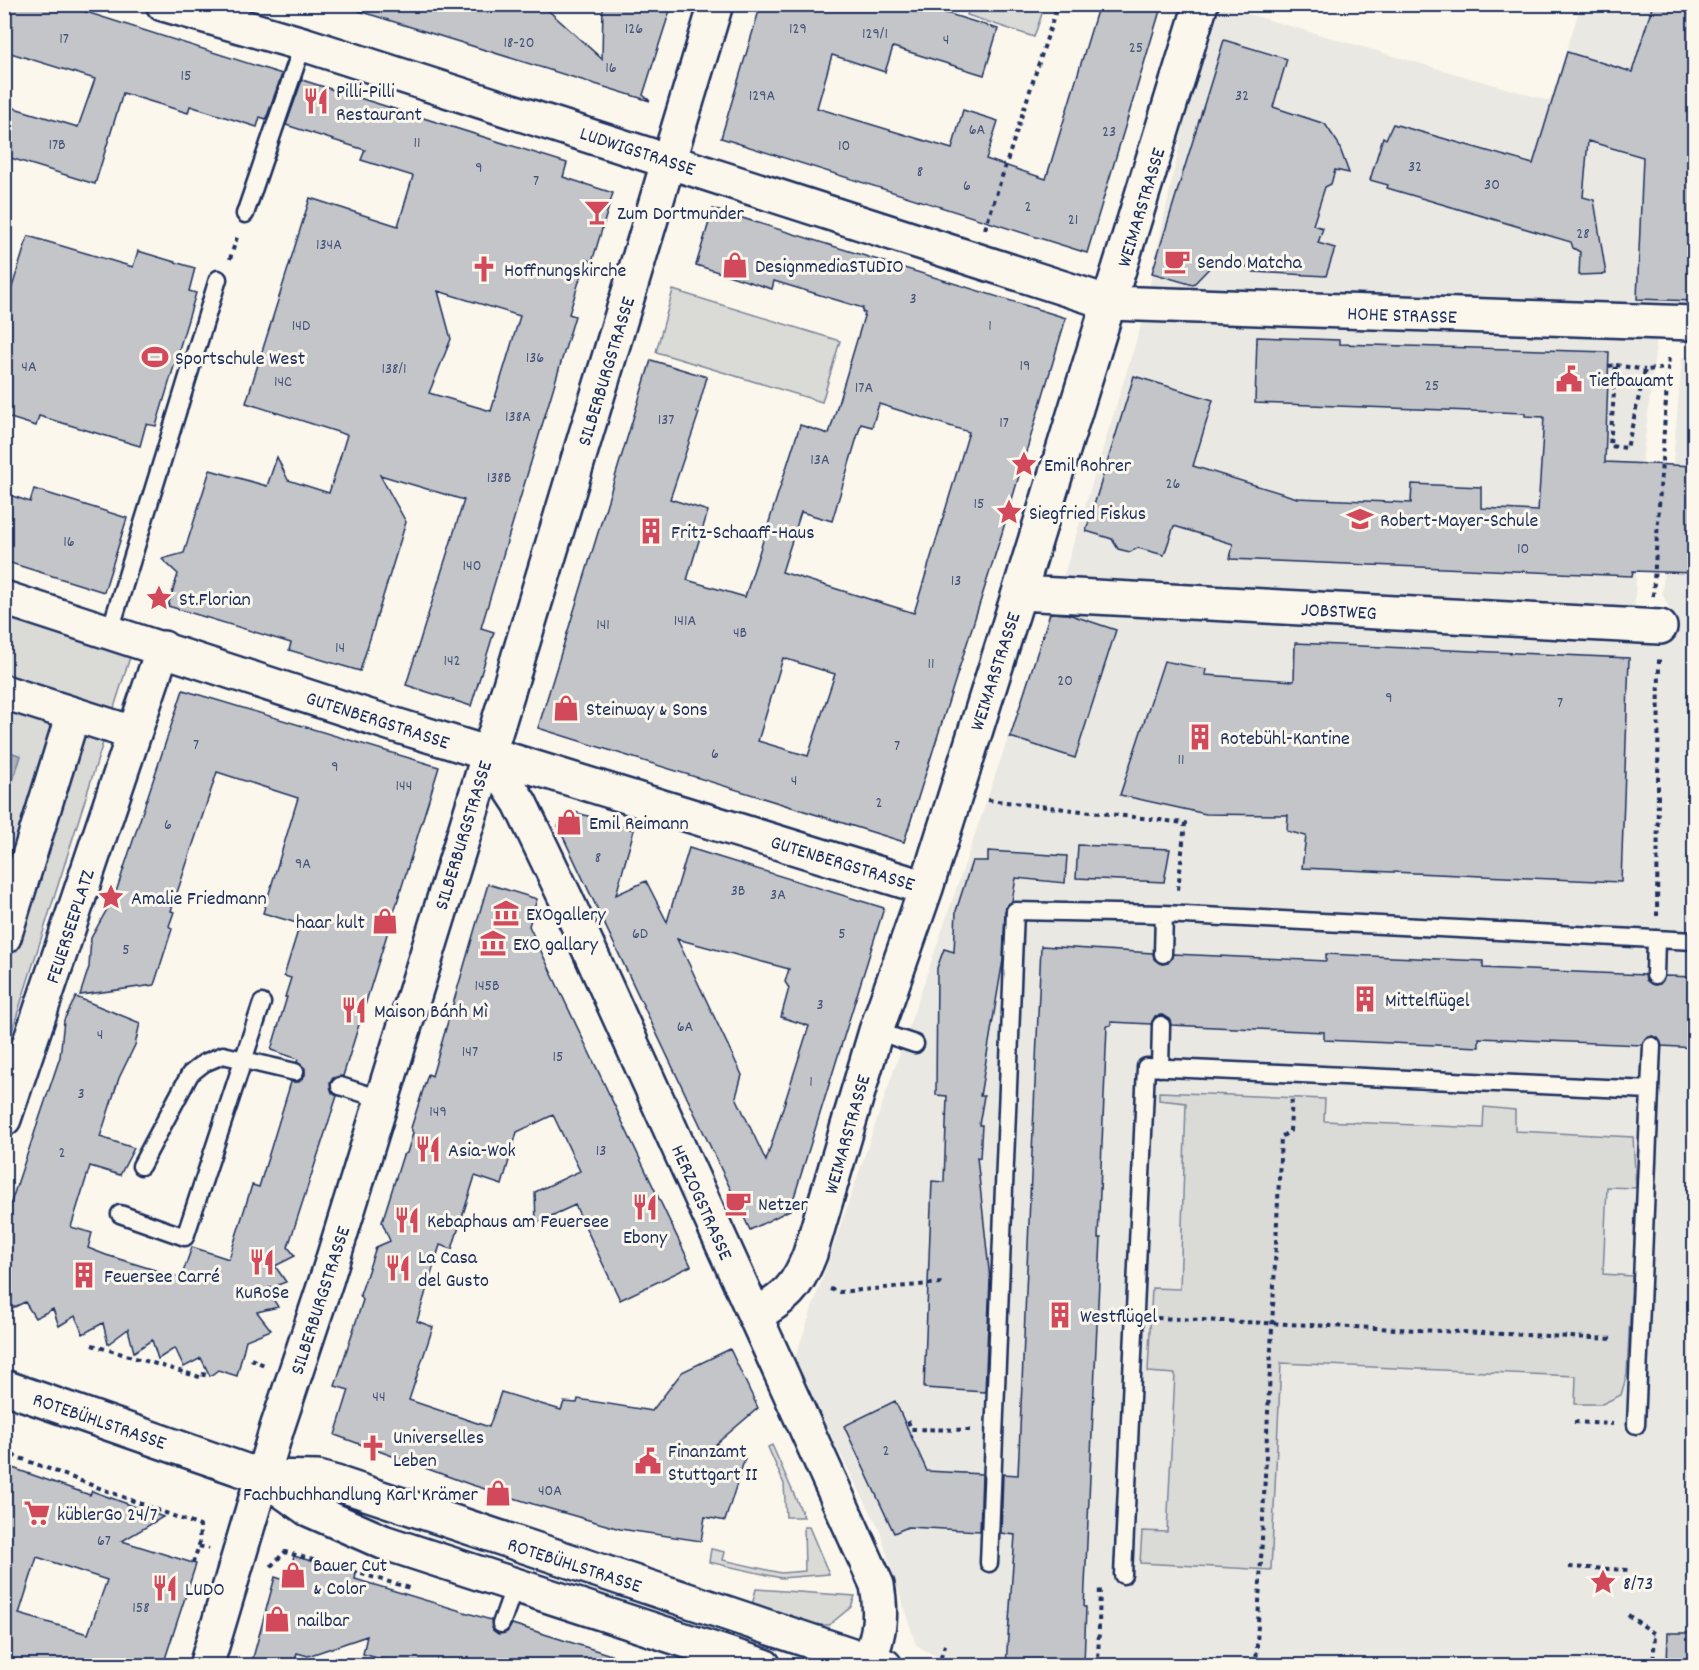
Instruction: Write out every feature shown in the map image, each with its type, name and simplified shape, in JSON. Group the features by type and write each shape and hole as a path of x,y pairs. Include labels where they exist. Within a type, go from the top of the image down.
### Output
{"street":[{"name":"LUDWIGSTRASSE","path":"163,4 303,44 1110,303"},
{"name":"SILBERBURGSTRASSE","path":"206,1665 488,753 716,4"},
{"name":"WEIMARSTRASSE","path":"755,1316 785,1297 801,1279 876,1031 926,888 1202,4"},
{"name":"HOHE STRASSE","path":"1110,303 1614,322 1683,322"},
{"name":"JOBSTWEG","path":"1019,593 1659,627"},
{"name":"GUTENBERGSTRASSE","path":"4,598 488,753 926,888"},
{"name":"FEUERSEEPLATZ","path":"4,1119 163,648"},
{"path":"4,692 133,733"},
{"path":"4,937 73,714"},
{"name":"HERZOGSTRASSE","path":"488,753 520,803 567,901 877,1585 881,1610 877,1663"},
{"name":"ROTEBÜHLSTRASSE","path":"4,1387 263,1477 308,1509 383,1542 764,1665"},
{"name":"ROTEBÜHLSTRASSE","path":"263,1477 318,1478 877,1663"},
{"path":"423,1555 415,1543 416,1530 423,1521 438,1518"}],"lane":[{"path":"245,214 303,44"},
{"path":"110,631 223,273"},
{"path":"989,1563 1015,911 1164,914 1695,941"},
{"path":"1163,954 1164,914"},
{"path":"1654,975 1656,939"},
{"path":"120,1214 185,1237 262,1003"},
{"path":"1160,1068 1161,1025"},
{"path":"876,1031 915,1044"},
{"path":"1636,1425 1652,1046"},
{"path":"141,1166 190,1074 204,1063 223,1055 294,1072"},
{"path":"1123,1575 1146,1067 1650,1090"},
{"path":"340,1086 381,1099"},
{"path":"501,1624 515,1585"}],"path":[{"path":"976,260 1058,4"},
{"path":"4,210 7,216 4,222"},
{"path":"223,273 245,214"},
{"path":"1616,365 1610,446 1627,448 1645,370"},
{"path":"1609,366 1645,370 1668,368"},
{"path":"953,796 1185,823 1178,887"},
{"path":"1256,1665 1281,1137 1290,1131 1294,1073"},
{"path":"839,1292 942,1283"},
{"path":"1136,1317 1640,1340"},
{"path":"92,1345 203,1378 205,1369"},
{"path":"251,1359 260,1363"},
{"path":"908,1421 911,1429 993,1431"},
{"path":"1574,1422 1636,1425"},
{"path":"4,1452 200,1526 199,1546 192,1565"},
{"path":"238,1558 271,1566 285,1552 417,1590"},
{"path":"1569,1566 1630,1570"},
{"path":"1628,1616 1654,1634 1653,1665"},
{"path":"938,1665 945,1645"}],"shaded area":[{"path":"970,4 1045,5 1034,37 967,15"},
{"path":"1209,5 1217,5 1550,101 1581,5 1694,5 1694,313 1660,311 1643,455 1634,614 1672,615 1662,593 1682,357 1694,358 1694,1665 951,1665 916,1645 878,1526 793,1364 1061,584 1142,322"},
{"path":"673,290 840,341 822,402 656,352"},
{"path":"5,614 131,654 5,1053"},
{"path":"4,750 21,756 5,805"},
{"path":"1159,1092 1325,1099 1324,1121 1483,1128 1484,1107 1515,1110 1515,1131 1633,1137 1636,1188 1607,1187 1603,1274 1632,1276 1627,1374 1621,1395 1602,1404 1575,1404 1576,1376 1281,1363 1271,1570 1140,1563 1142,1531 1167,1532 1175,1374 1148,1372 1152,1288 1180,1289 1186,1103 1159,1100"},
{"path":"772,1445 804,1517 786,1517 784,1484 768,1447"},
{"path":"804,1527 809,1527 829,1574 781,1578 709,1562 711,1549 725,1552 723,1560 781,1573 805,1571"},
{"path":"756,1589 855,1596 851,1607 829,1625 809,1625 752,1605"}],"building":[{"path":"4,4 61,4 282,74 266,119 260,117 257,127 190,106 188,113 123,93 95,184 4,156 4,105 78,127 95,79 4,51"},
{"path":"360,4 541,4 602,59 603,4 672,4 643,95 650,101 359,11"},
{"path":"761,4 917,4 998,29 984,75 893,47 885,72 832,55 817,108 952,149 963,110 998,121 986,159 1046,179 1099,4 1162,4 1087,253 721,138"},
{"path":"1653,4 1695,4 1695,301 1637,299 1643,157 1588,141 1583,197 1594,200 1606,274 1579,275 1580,252 1573,248 1571,242 1387,188 1388,185 1370,180 1383,137 1386,139 1393,124 1533,164 1567,52 1632,72"},
{"path":"1224,40 1287,59 1273,107 1325,124 1338,143 1349,173 1335,170 1331,184 1325,187 1313,225 1323,228 1318,243 1335,248 1326,276 1254,272 1239,262 1217,260 1193,285 1152,273"},
{"path":"302,80 567,163 563,177 613,193 592,262 586,259 569,314 575,316 481,628 494,632 471,706 406,685 464,500 380,475 406,522 360,671 289,650 291,643 168,606 178,574 162,559 184,553 210,470 267,486 277,457 288,480 329,493 347,435 246,403 310,198 398,226 413,176 361,160 365,150 286,125","holes":["438,291 520,316 491,411 429,393 451,339"]},
{"path":"713,209 1066,318 1002,533 904,842 538,728 651,360 707,377 697,412 699,413 670,499 708,511 687,580 745,597 800,425 829,434 865,313 862,312 863,308 774,281 772,289 696,265","holes":["879,404 969,432 914,613 782,572 801,512 832,521 861,424 872,427","783,658 835,674 808,756 758,741"]},
{"path":"28,236 133,267 138,251 195,268 189,291 196,293 156,426 146,424 140,446 39,416 36,426 4,416 4,313"},
{"path":"1257,337 1339,340 1339,344 1609,352 1605,462 1695,466 1695,573 1633,571 1632,576 1230,559 1233,544 1174,526 1164,555 1138,548 1130,552 1118,549 1112,539 1086,531 1134,376 1213,400 1193,466 1297,498 1411,503 1412,484 1481,487 1481,508 1538,511 1544,417 1525,416 1525,413 1255,403"},
{"path":"34,489 127,518 104,592 4,561 4,493 30,502"},
{"path":"1050,613 1068,614 1116,630 1075,758 1010,737"},
{"path":"1295,643 1629,658 1621,882 1302,868 1306,836 1287,831 1288,815 1206,814 1120,795 1164,661 1206,669 1205,675 1294,681"},
{"path":"183,690 439,767 343,1076 333,1078 330,1083 332,1093 337,1096 288,1247 295,1256 275,1266 286,1282 267,1289 278,1307 257,1312 271,1330 246,1340 237,1376 218,1370 210,1376 201,1358 184,1367 175,1348 158,1359 152,1340 134,1352 128,1329 108,1344 103,1323 83,1334 75,1316 59,1326 53,1309 35,1318 25,1302 4,1312 4,1223 60,1057 64,1020 76,997 140,1023 135,1045 119,1078 100,1137 134,1148 120,1175 90,1166 71,1227 92,1233 88,1248 106,1255 181,1278 192,1247 229,1259 252,1185 259,1187 291,1082 299,1082 305,1075 305,1068 297,1062 298,1059 271,1050 291,978 284,976 300,924 263,913 298,798 217,772 171,911 174,912 169,926 172,929 154,985 80,995 89,967 91,938 115,895"},
{"path":"571,811 634,830 616,895 646,881 667,922 689,848 884,908 790,1210 750,1230 558,826","holes":["677,939 789,969 785,982 789,988 781,1017 809,1026 766,1161 736,1097 742,1075"]},
{"path":"1078,845 1170,849 1164,882 1076,878"},
{"path":"988,851 1067,856 1065,883 1016,878 1012,901 1005,911 1003,960 980,1096 984,1096 979,1125 982,1125 980,1158 977,1157 990,1280 985,1392 924,1388 932,1181 944,1182 947,1096 936,1095 937,968 944,949 954,952 956,911 972,861 988,861"},
{"path":"488,884 537,899 529,926 691,1266 620,1300 575,1205 536,1223 535,1192 580,1171 553,1115 517,1132 502,1185 475,1176 452,1249 440,1245 417,1321 433,1327 409,1400 489,1427 501,1392 561,1410 564,1402 577,1403 578,1399 652,1411 682,1372 730,1349 758,1408 716,1444 745,1458 725,1521 705,1517 701,1541 620,1529 533,1504 469,1484 335,1435 349,1390 335,1386 363,1300 360,1295 376,1247 390,1241 382,1222 403,1155 407,1153 413,1133 411,1128 428,1074 432,1076"},
{"path":"1041,946 1153,953 1154,959 1162,964 1168,963 1173,954 1326,961 1326,954 1483,961 1483,968 1645,975 1646,980 1654,985 1660,984 1665,976 1695,977 1695,1048 1662,1046 1658,1038 1652,1036 1644,1040 1642,1045 1479,1038 1479,1047 1324,1040 1324,1032 1171,1025 1170,1019 1162,1015 1155,1016 1151,1024 1111,1022 1111,1025 1107,1026 1098,1238 1101,1238 1084,1607 1086,1607 1084,1665 1006,1665 1015,1535 1001,1533 1003,1474 1018,1475"},
{"path":"895,1401 927,1471 982,1474 980,1531 908,1527 894,1533 844,1426"},
{"path":"4,1465 90,1495 92,1491 163,1517 122,1541 196,1564 163,1665 4,1665","holes":["37,1557 107,1580 88,1634 19,1614"]},
{"path":"294,1556 356,1574 355,1579 491,1620 493,1630 498,1634 507,1632 512,1624 627,1660 626,1665 402,1665 363,1654 367,1636 308,1656 297,1653 294,1665 251,1665 275,1577 287,1581"},
{"path":"1668,1633 1695,1633 1695,1665 1667,1665"}],"place":[{"name":"Pilli-Pilli Restaurant","path":"316,101"},
{"name":"Zum Dortmunder","path":"597,212"},
{"name":"Sendo Matcha","path":"1177,261"},
{"name":"DesignmediaSTUDIO","path":"735,265"},
{"name":"Hoffnungskirche","path":"484,269"},
{"name":"Sportschule West","path":"155,357"},
{"name":"Tiefbauamt","path":"1569,379"},
{"name":"Emil Rohrer","path":"1024,464"},
{"name":"Siegfried Fiskus","path":"1009,512"},
{"name":"Robert-Mayer-Schule","path":"1360,519"},
{"name":"Fritz-Schaaff-Haus","path":"651,531"},
{"name":"St.Florian","path":"159,598"},
{"name":"Steinway & Sons","path":"566,708"},
{"name":"Rotebühl-Kantine","path":"1200,737"},
{"name":"Emil Reimann","path":"569,822"},
{"name":"Amalie Friedmann","path":"111,897"},
{"name":"EXOgallery","path":"506,913"},
{"name":"haar kult","path":"385,921"},
{"name":"EXO gallary","path":"493,943"},
{"name":"Mittelflügel","path":"1365,999"},
{"name":"Maison Bánh Mì","path":"354,1010"},
{"name":"Asia-Wok","path":"428,1149"},
{"name":"Netzer","path":"738,1203"},
{"name":"Ebony","path":"645,1207"},
{"name":"Kebaphaus am Feuersee","path":"407,1220"},
{"name":"KuRoSe","path":"262,1262"},
{"name":"La Casa del Gusto","path":"398,1268"},
{"name":"Feuersee Carré","path":"84,1275"},
{"name":"Westflügel","path":"1060,1315"},
{"name":"Universelles Leben","path":"373,1448"},
{"name":"Finanzamt Stuttgart II","path":"648,1461"},
{"name":"Fachbuchhandlung Karl Krämer","path":"498,1493"},
{"name":"küblerGo 24/7","path":"37,1513"},
{"name":"Bauer Cut & Color","path":"293,1575"},
{"name":"8/73","path":"1603,1582"},
{"name":"LUDO","path":"165,1588"},
{"name":"nailbar","path":"277,1619"}]}
